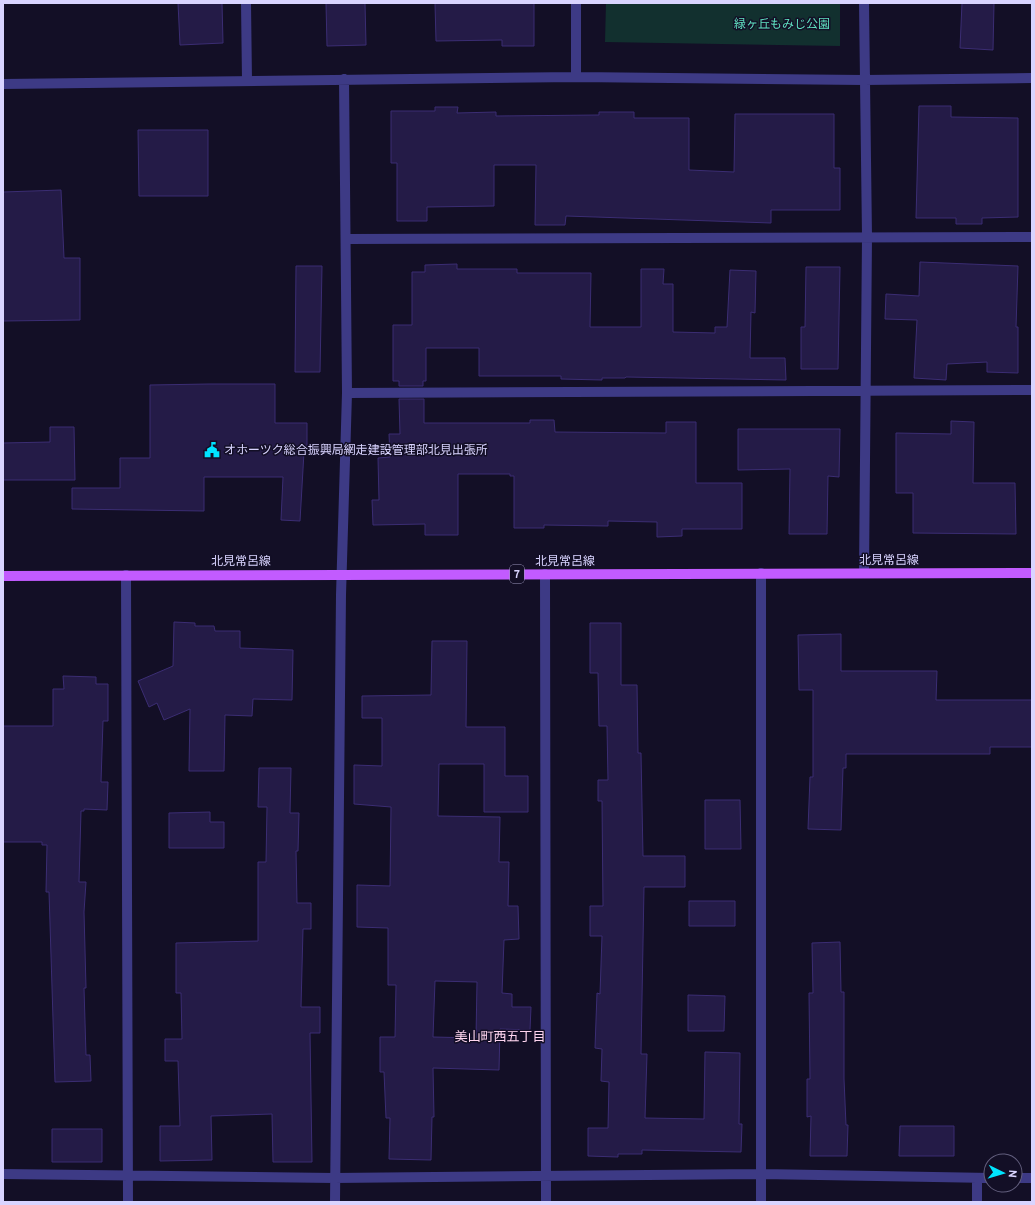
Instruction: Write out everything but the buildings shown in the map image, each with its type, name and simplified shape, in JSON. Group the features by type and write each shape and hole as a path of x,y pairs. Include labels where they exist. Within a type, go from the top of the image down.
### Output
{"main road":[{"name":"北見常呂線","path":"3,576 1032,573"}],"street":[{"path":"246,3 247,81"},
{"path":"576,3 576,77"},
{"path":"864,3 867,237 864,573"},
{"path":"3,84 576,77 864,80 1032,78"},
{"path":"335,1202 334,1178 342,574 347,393 347,240 344,79"},
{"path":"347,240 1032,237"},
{"path":"347,393 1032,390"},
{"path":"760,1202 761,573"},
{"path":"545,574 546,1202"},
{"path":"126,575 128,1202"},
{"path":"3,1174 334,1178 760,1174 983,1178"},
{"path":"977,1178 977,1202"}],"green space":[{"name":"緑ヶ丘もみじ公園","path":"606,3 840,3 840,46 605,42"}],"place":[{"name":"オホーツク総合振興局網走建設管理部北見出張所","path":"212,450"}],"district":[{"name":"美山町西五丁目","path":"500,1036"}]}
